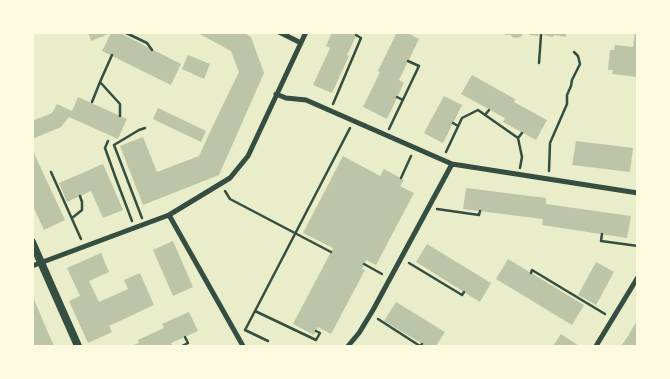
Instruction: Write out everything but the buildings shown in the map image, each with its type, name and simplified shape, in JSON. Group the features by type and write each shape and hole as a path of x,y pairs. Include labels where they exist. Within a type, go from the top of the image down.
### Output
{"street":[{"path":"279,32 301,43"},
{"path":"32,266 169,215 230,178 248,156 306,32"},
{"path":"276,94 286,98 306,100 452,164 638,193"},
{"path":"348,346 359,333 370,314 452,164"},
{"path":"169,215 243,346"},
{"path":"32,242 78,346"},
{"path":"596,346 638,277"}],"path":[{"path":"124,32 147,43 152,50"},
{"path":"539,62 541,34"},
{"path":"330,110 361,38 356,35"},
{"path":"549,179 550,142 567,104 567,94 580,64 578,56 574,52"},
{"path":"92,102 112,55"},
{"path":"387,135 419,66 408,61"},
{"path":"341,74 345,76"},
{"path":"100,82 120,104 120,116"},
{"path":"397,97 403,100"},
{"path":"442,160 462,118 478,110 518,138 522,157 519,174"},
{"path":"485,115 489,110"},
{"path":"268,342 245,330 354,121"},
{"path":"452,123 458,126"},
{"path":"145,128 114,144 145,224"},
{"path":"518,138 522,133"},
{"path":"108,141 105,148 135,228"},
{"path":"401,178 415,147"},
{"path":"51,172 84,246"},
{"path":"220,184 230,199 331,252"},
{"path":"72,218 82,210 80,196"},
{"path":"428,208 479,215 480,211"},
{"path":"602,234 601,241 638,246"},
{"path":"401,258 432,275 462,295 464,292"},
{"path":"364,264 390,278"},
{"path":"531,273 532,270 566,293 612,319"},
{"path":"255,311 316,340 320,333 316,331"},
{"path":"370,314 420,346 422,344"},
{"path":"182,346 188,343 185,337"}]}
